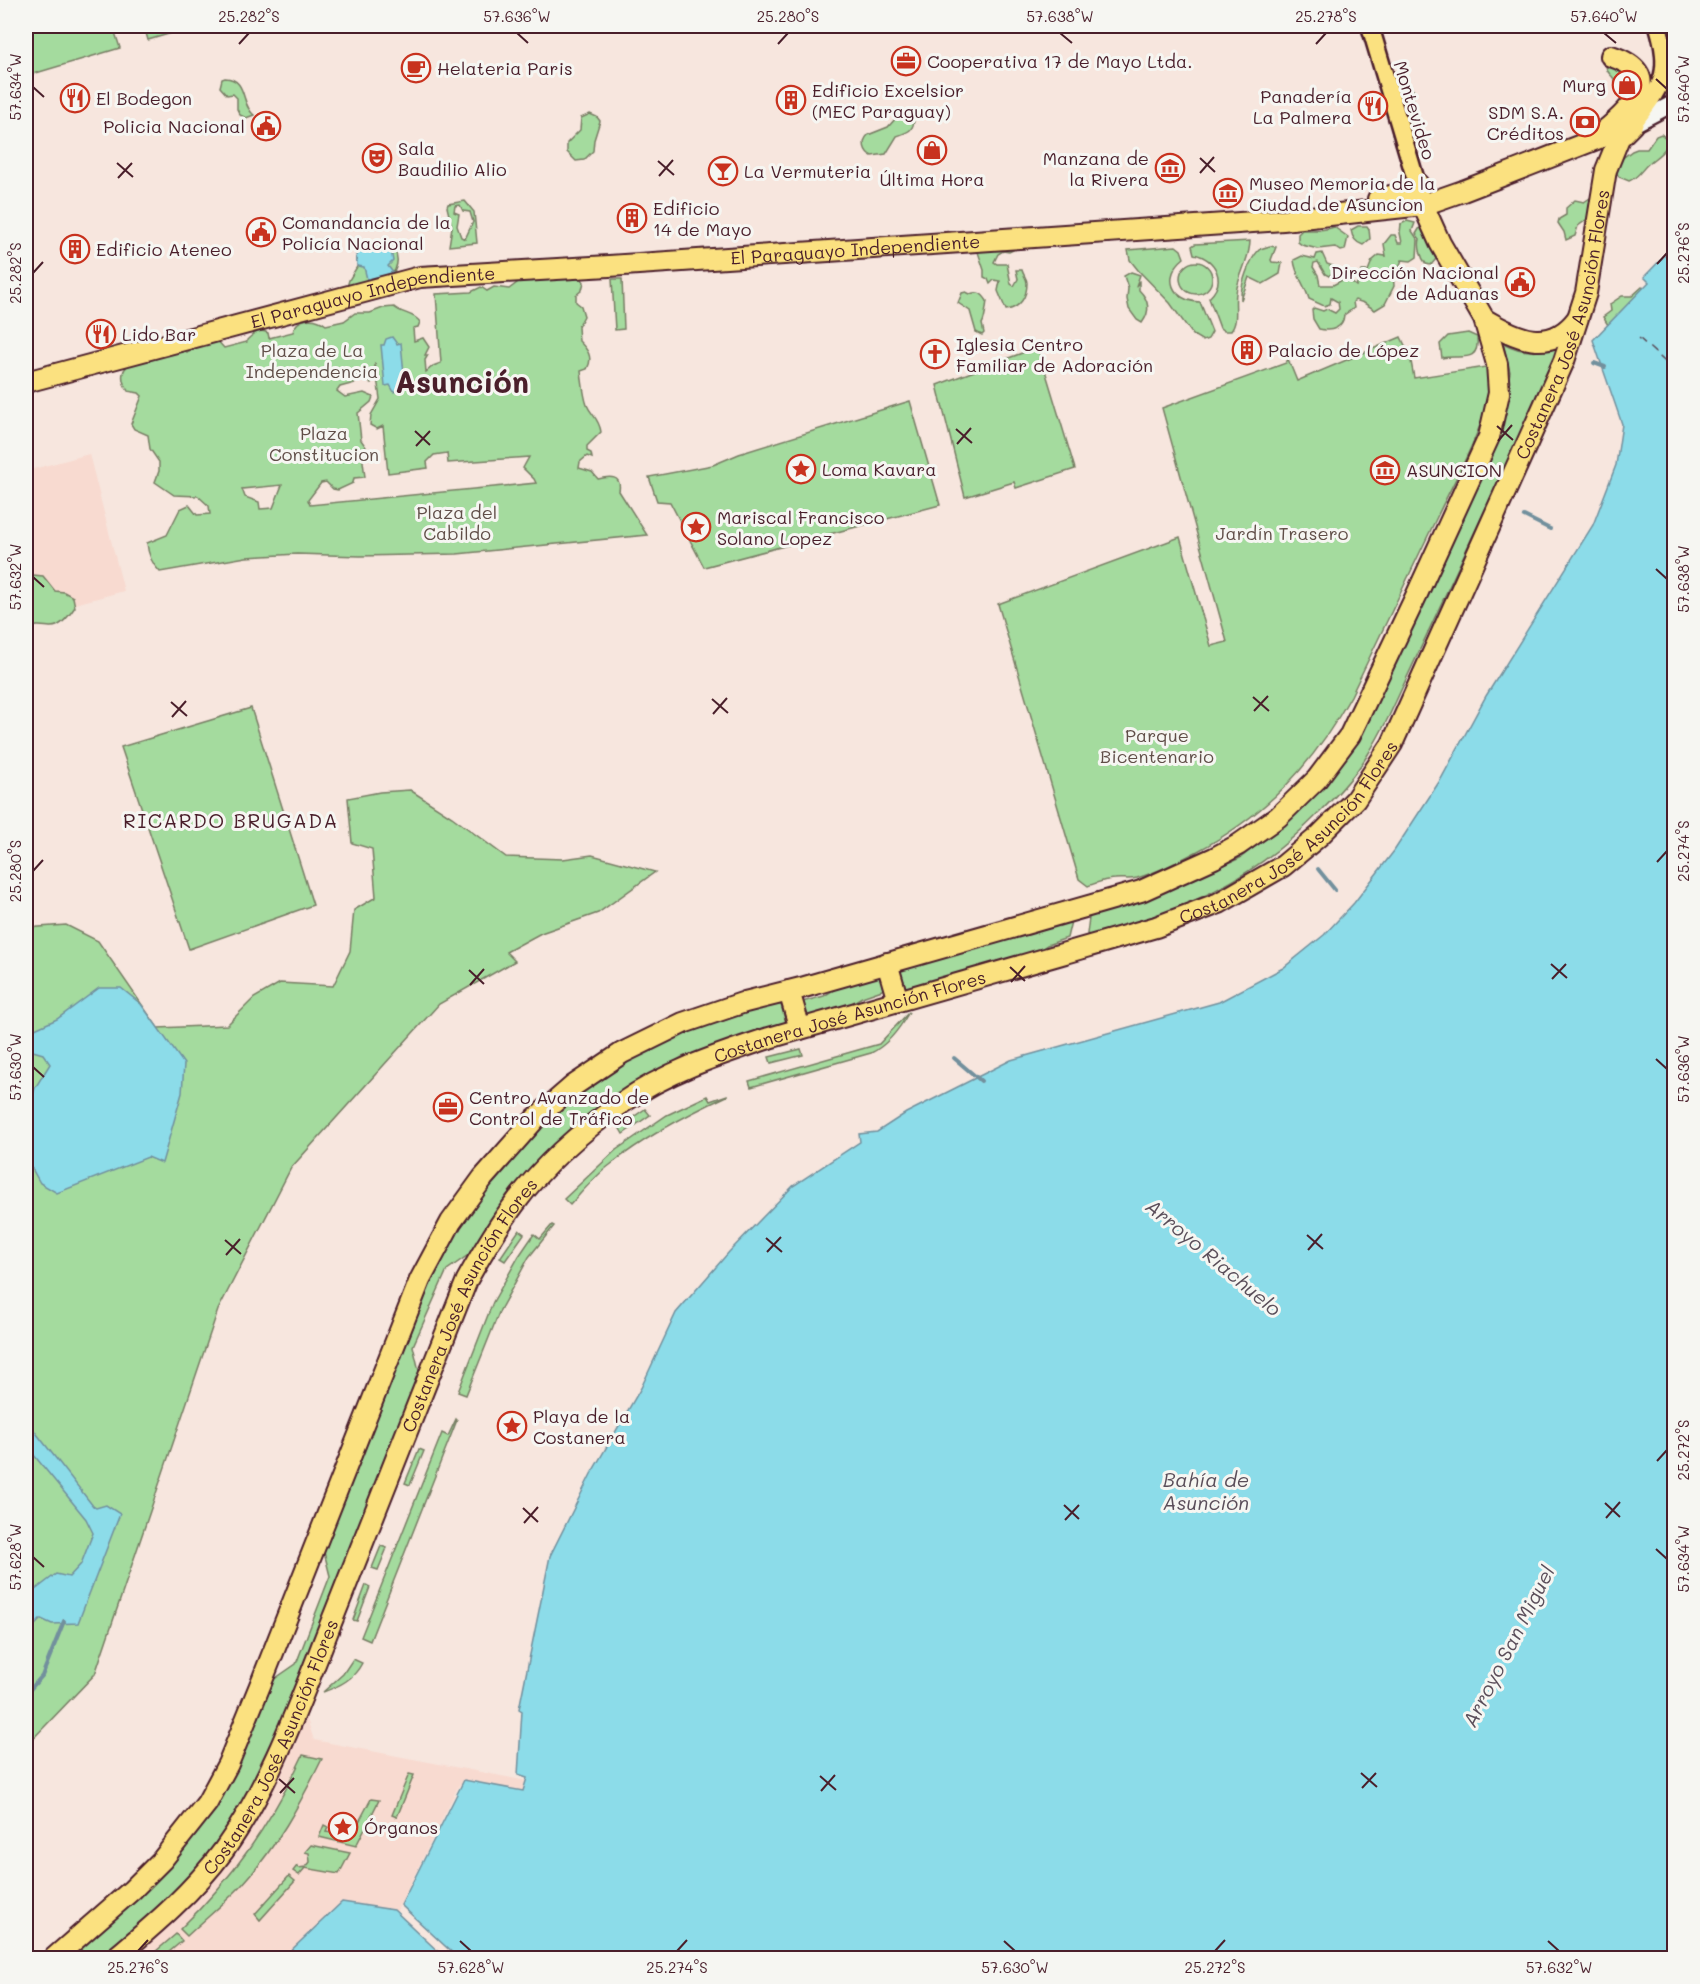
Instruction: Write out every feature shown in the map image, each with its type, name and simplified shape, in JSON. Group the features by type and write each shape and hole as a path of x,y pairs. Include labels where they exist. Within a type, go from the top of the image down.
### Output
{"highway":[{"path":"1592,142 1623,114 1641,88 1641,78 1635,68 1611,56"},
{"name":"El Paraguayo Independiente","path":"26,382 420,277 621,266 1287,220 1423,205 1632,125"},
{"name":"Costanera José Asunción Flores","path":"115,1959 165,1916 198,1881 223,1851 242,1822 261,1787 299,1702 467,1280 516,1201 575,1139 623,1102 680,1071 710,1058 800,1029 1156,927 1219,903 1283,866 1355,800 1392,744 1564,361 1586,293 1606,170 1619,138 1632,125"},
{"path":"1287,220 1408,192 1417,183"},
{"name":"Costanera José Asunción Flores","path":"54,1959 132,1890 162,1860 207,1803 228,1764 420,1280 451,1222 483,1178 536,1118 573,1086 622,1053 683,1023 745,1002 1141,891 1238,845 1278,817 1317,779 1350,735 1489,437 1495,417 1499,379 1493,344 1484,319 1440,243 1423,205"},
{"path":"1484,319 1523,339 1538,340 1564,332 1580,315"},
{"path":"887,963 898,1001"},
{"path":"789,991 800,1029"}],"main road":[{"name":"Montevideo","path":"1370,26 1423,205"},
{"path":"1632,125 1654,97 1662,81 1669,42 1658,26"}],"street":[{"path":"1632,125 1674,103"}],"shaded area":[{"path":"89,454 124,591 26,617 26,471"},
{"path":"306,1716 314,1740 548,1785 528,1854 497,1791 459,1785 397,1911 341,1904 290,1958 132,1958 168,1926 236,1847 296,1743"}],"green space":[{"path":"26,26 113,26 120,48 26,76"},
{"path":"144,26 196,26 148,40"},
{"path":"1609,63 1623,63 1623,78 1626,82 1636,84 1626,100 1607,71 1606,66"},
{"path":"222,79 232,79 241,87 247,105 254,115 246,118 240,115 237,109 237,98 233,94 227,95 220,87"},
{"path":"1403,84 1409,85 1414,91 1413,102 1416,110 1412,120 1413,140 1398,147 1392,135 1390,113 1378,111 1374,104"},
{"path":"590,114 600,121 593,151 584,160 576,161 567,152 567,143 580,130 581,118"},
{"path":"904,115 914,118 912,128 897,136 886,154 872,156 869,154 864,144 868,135 888,127 897,117"},
{"path":"1661,134 1667,142 1664,150 1629,181 1619,177 1614,168 1616,163 1632,151 1647,149 1656,136"},
{"path":"1593,196 1589,218 1578,226 1575,236 1566,240 1558,223 1559,219 1566,215 1566,208 1575,200 1584,202"},
{"path":"465,201 474,212 477,243 449,246 452,227 448,204","holes":["460,205 463,211 470,212 473,222 465,239 461,237 457,226 459,214 454,212 455,206"]},
{"path":"1407,221 1415,223 1412,231 1418,240 1417,257 1411,261 1402,260 1399,267 1393,271 1394,286 1385,304 1375,310 1355,300 1354,308 1344,315 1339,326 1328,330 1319,329 1313,319 1312,310 1314,308 1323,311 1327,309 1335,313 1339,309 1338,302 1331,298 1330,304 1324,306 1309,299 1294,260 1302,256 1315,259 1317,254 1322,253 1327,264 1333,266 1335,270 1329,276 1325,274 1318,262 1314,263 1313,267 1320,285 1333,285 1346,278 1356,286 1362,271 1368,271 1372,261 1379,255 1386,256 1384,244 1391,235 1395,235 1398,243 1402,243 1401,224"},
{"path":"1424,221 1430,247 1436,259 1431,265 1426,264 1423,259 1420,239 1416,234"},
{"path":"1358,226 1367,226 1369,229 1370,239 1363,245 1356,241 1351,230"},
{"path":"1334,227 1348,237 1345,250 1341,251 1335,247 1318,249 1298,242 1298,234 1302,230 1323,230"},
{"path":"1250,241 1237,286 1235,323 1231,331 1224,331 1220,328 1209,298 1217,285 1216,271 1208,261 1194,254 1192,246"},
{"path":"1012,245 1013,250 998,254 994,262 1007,264 1011,284 1014,286 1018,279 1016,270 1022,270 1027,281 1027,288 1019,304 1006,310 998,291 1000,281 994,280 990,284 984,277 977,249"},
{"path":"1176,246 1181,250 1184,258 1173,272 1173,286 1182,297 1200,302 1212,332 1208,339 1203,341 1193,335 1170,303 1138,270 1130,260 1128,250"},
{"path":"387,247 394,249 397,256 396,268 390,278 347,287 361,260"},
{"path":"1276,247 1272,262 1282,263 1280,274 1263,284 1249,277 1241,300 1244,280 1252,259 1260,249"},
{"path":"1196,262 1208,266 1212,278 1208,290 1196,294 1184,290 1180,278 1184,266"},
{"path":"1131,272 1140,275 1136,286 1139,282 1139,290 1148,306 1142,323 1129,309 1128,288 1124,276"},
{"path":"580,277 584,282 582,290 576,295 576,302 581,306 584,316 578,327 579,341 587,350 590,361 587,369 581,371 587,405 599,423 601,432 587,446 587,451 591,453 592,458 587,456 580,462 579,468 592,472 598,479 611,477 617,479 619,491 647,535 457,554 360,556 297,554 246,557 160,572 157,569 151,559 147,543 167,535 180,509 189,505 197,515 210,514 209,506 198,496 174,495 155,482 159,462 150,449 148,435 134,429 131,424 142,396 139,393 128,391 123,380 124,371 129,364 162,353 183,349 187,352 201,340 215,338 224,348 247,342 259,331 268,333 269,338 293,332 298,323 306,320 317,320 326,325 344,321 355,313 370,313 394,307 415,317 420,322 418,327 413,328 414,341 423,338 429,347 425,355 428,355 425,360 426,372 441,363 436,294 471,292 481,287 487,291 494,287 509,289 521,280","holes":["375,363 380,399 371,415 370,425 377,429 383,426 388,473 428,468 427,462 434,455 447,453 448,463 529,457 523,468 536,483 310,505 308,500 321,483 326,482 333,489 338,490 353,483 354,478 365,477 362,454 366,447 361,440 358,413 371,402 373,397 364,393 345,397 337,391 340,387 355,383 354,377 361,372 366,381 371,383 375,376","282,485 273,508 260,509 259,502 245,497 242,489"]},
{"path":"612,279 622,279 624,329 615,330"},
{"path":"1642,287 1644,289 1608,325 1603,317 1611,311 1610,304 1622,296 1632,296"},
{"path":"962,293 980,293 987,301 982,335 976,332 970,311 958,303"},
{"path":"1468,333 1477,337 1477,346 1472,355 1442,358 1440,344 1448,336"},
{"name":"Parque Bicentenario","path":"1401,337 1410,356 1414,378 1492,366 1490,386 1480,425 1472,444 1351,696 1304,766 1266,804 1245,821 1196,852 1160,870 1137,878 1101,881 1088,886 1079,879 998,604 1180,537 1211,646 1227,642 1162,408 1286,363 1288,359 1297,381"},
{"path":"1503,343 1525,351 1547,350 1562,344 1389,716 1362,764 1333,799 1294,837 1241,876 1214,891 1156,916 1091,936 1087,934 1089,918 1092,914 1167,890 1240,858 1281,826 1363,729 1502,416 1510,372"},
{"path":"1038,347 1075,469 1016,488 1014,482 965,497 937,385"},
{"path":"910,401 940,505 704,567 670,502 657,501 649,477 713,465 739,454"},
{"path":"33,575 43,576 55,591 64,592 73,597 75,607 67,618 55,627 40,626 26,630 26,582"},
{"path":"251,708 313,905 189,949 121,747"},
{"path":"410,790 452,817 506,857 563,859 592,855 655,872 598,913 541,933 506,952 515,961 439,1004 291,1168 218,1310 95,1674 26,1746 26,928 66,925 98,941 158,1028 227,1025 254,998 280,983 333,986 350,951 354,910 376,897 372,849 352,843 348,798 380,792"},
{"path":"1071,921 1067,938 1038,951 906,988 900,969"},
{"path":"878,976 881,978 882,990 862,997 845,1007 810,1016 805,1015 802,1002"},
{"path":"780,1001 786,1023 682,1057 603,1104 572,1127 507,1195 471,1253 447,1270 413,1346 420,1375 288,1711 231,1827 191,1877 170,1899 103,1958 64,1958 154,1879 246,1746 273,1680 296,1664 330,1576 324,1552 438,1264 463,1219 520,1143 587,1084 671,1036"},
{"path":"909,1012 893,1036 871,1053 751,1087 749,1081 879,1044"},
{"path":"801,1049 803,1055 771,1063 769,1057"},
{"path":"727,1095 667,1127 624,1154 599,1174 570,1205 564,1199 616,1150 667,1115 707,1096 710,1101"},
{"path":"645,1109 650,1115 623,1134 619,1127"},
{"path":"552,1225 554,1226 529,1257 500,1310 466,1395 458,1392 493,1302 534,1234 540,1239"},
{"path":"519,1230 524,1234 505,1261 500,1258"},
{"path":"456,1419 370,1641 361,1637 442,1433 448,1436"},
{"path":"419,1449 424,1451 410,1485 405,1483"},
{"path":"381,1546 387,1548 378,1570 372,1568"},
{"path":"366,1585 370,1587 357,1621 353,1620"},
{"path":"353,1659 362,1663 351,1678 323,1692 343,1674"},
{"path":"303,1755 322,1759 276,1841 242,1885 187,1936 180,1929 218,1889 250,1848 278,1804"},
{"path":"409,1774 414,1775 397,1817 392,1815"},
{"path":"371,1799 379,1800 356,1846 319,1837 324,1825 328,1827 326,1832 352,1835"},
{"path":"311,1845 350,1853 339,1874 305,1868 299,1875 293,1871 297,1866 298,1868 306,1867 310,1862 309,1853 305,1852"},
{"path":"289,1876 295,1881 260,1920 255,1914"},
{"path":"176,1934 182,1941 162,1958 148,1958"}],"water":[{"path":"382,245 391,250 393,261 388,266 394,274 368,283 364,267 357,266 356,253"},
{"name":"Bahía de Asunción","path":"1674,246 1674,1958 458,1958 401,1905 464,1780 523,1791 527,1778 518,1775 522,1711 519,1709 550,1556 592,1472 641,1388 676,1313 729,1252 793,1186 860,1142 859,1134 877,1132 906,1113 1011,1060 1219,1002 1283,968 1324,935 1354,903 1394,851 1441,779 1486,696 1593,525 1616,465 1622,424 1593,340 1649,282 1644,277"},
{"path":"392,337 397,344 401,343 405,384 401,384 394,392 390,385 385,386 381,345 384,345 386,339"},
{"path":"99,988 121,988 141,1004 184,1064 182,1093 162,1163 148,1157 57,1193 40,1183 26,1158 26,1111 35,1088 50,1064 43,1054 33,1051 26,1054 26,1033 57,1019"},
{"path":"26,1420 93,1506 96,1508 106,1505 120,1514 78,1623 52,1624 41,1619 33,1627 26,1627 26,1590 35,1590 56,1574 69,1577 81,1564 93,1533 86,1519 33,1454 26,1449"},
{"path":"342,1902 394,1910 445,1958 283,1958"}],"waterway":[{"path":"1594,363 1605,367"},
{"path":"1524,516 1550,529"},
{"path":"1318,869 1335,890"},
{"name":"Arroyo Riachuelo","path":"954,1058 981,1081"},
{"path":"26,1694 42,1676 64,1621"}],"ferry route":[{"path":"1639,338 1674,370"}],"place":[{"name":"Cooperativa 17 de Mayo Ltda.","path":"906,61"},
{"name":"Helateria Paris","path":"416,68"},
{"name":"Murg","path":"1627,85"},
{"name":"El Bodegon","path":"75,98"},
{"name":"Edificio Excelsior (MEC Paraguay)","path":"791,100"},
{"name":"Panadería La Palmera","path":"1373,106"},
{"name":"SDM S.A. Créditos","path":"1585,122"},
{"name":"Policia Nacional","path":"266,126"},
{"name":"Última Hora","path":"932,150"},
{"name":"Sala Baudilio Alio","path":"377,158"},
{"name":"Manzana de la Rivera","path":"1170,168"},
{"name":"La Vermuteria","path":"723,171"},
{"name":"Museo Memoria de la Ciudad de Asuncion","path":"1228,193"},
{"name":"Edificio 14 de Mayo","path":"632,218"},
{"name":"Comandancia de la Policía Nacional","path":"261,232"},
{"name":"Edificio Ateneo","path":"75,249"},
{"name":"Dirección Nacional de Aduanas","path":"1520,282"},
{"name":"Lido Bar","path":"101,334"},
{"name":"Palacio de López","path":"1247,350"},
{"name":"Iglesia Centro Familiar de Adoración","path":"935,354"},
{"name":"Loma Kavara","path":"801,469"},
{"name":"ASUNCION","path":"1385,470"},
{"name":"Mariscal Francisco Solano Lopez","path":"696,527"},
{"name":"Centro Avanzado de Control de Tráfico","path":"448,1107"},
{"name":"Playa de la Costanera","path":"512,1426"},
{"name":"Órganos","path":"343,1827"}],"district":[{"name":"Asunción","path":"462,381"},
{"name":"RICARDO BRUGADA","path":"231,820"}],"park label":[{"name":"Plaza de La Independencia","path":"312,360"},
{"name":"Plaza Constitucion","path":"324,443"},
{"name":"Plaza del Cabildo","path":"457,522"},
{"name":"Jardín Trasero","path":"1282,533"}],"water label":[{"name":"Arroyo San Miguel","path":"1508,1646"}]}
